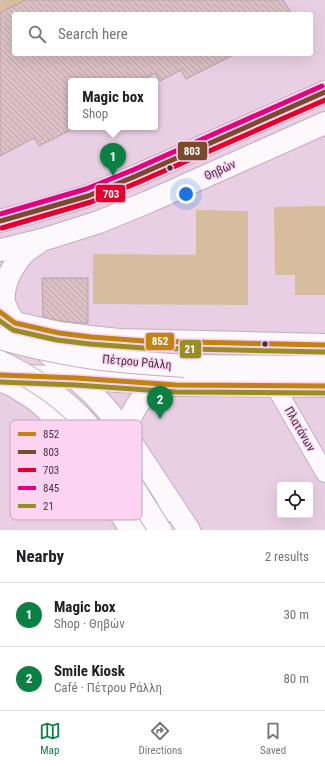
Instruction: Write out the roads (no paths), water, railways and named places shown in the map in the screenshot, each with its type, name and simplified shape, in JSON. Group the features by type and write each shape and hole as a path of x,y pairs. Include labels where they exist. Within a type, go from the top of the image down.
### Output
{"main road":[{"path":"0,221 88,196 325,92"},
{"name":"Θηβών","path":"0,250 42,240 99,222 148,202 325,123"},
{"path":"42,240 27,250 12,270 4,290 4,302 8,312 5,324 76,378 92,393 115,420"},
{"name":"Πέτρου Ράλλη","path":"5,324 90,338 119,340 325,345"},
{"name":"Πέτρου Ράλλη","path":"5,324 51,350 93,358 185,366 325,367"},
{"path":"0,360 76,378"},
{"path":"0,360 21,372 62,400 83,420"},
{"name":"Πέτρου Ράλλη","path":"0,375 76,378 176,386 325,386"},
{"path":"0,380 12,385 36,400 58,420"},
{"path":"129,420 138,403 153,384"},
{"path":"142,459 189,530"},
{"path":"142,502 160,530"},
{"path":"135,530 173,506"},
{"path":"125,520 131,530"}],"street":[{"name":"Πλατάνων","path":"275,386 325,473"}],"place":[{"name":"Magic box","path":"113,176"},
{"name":"Smile Kiosk","path":"160,419"}]}
